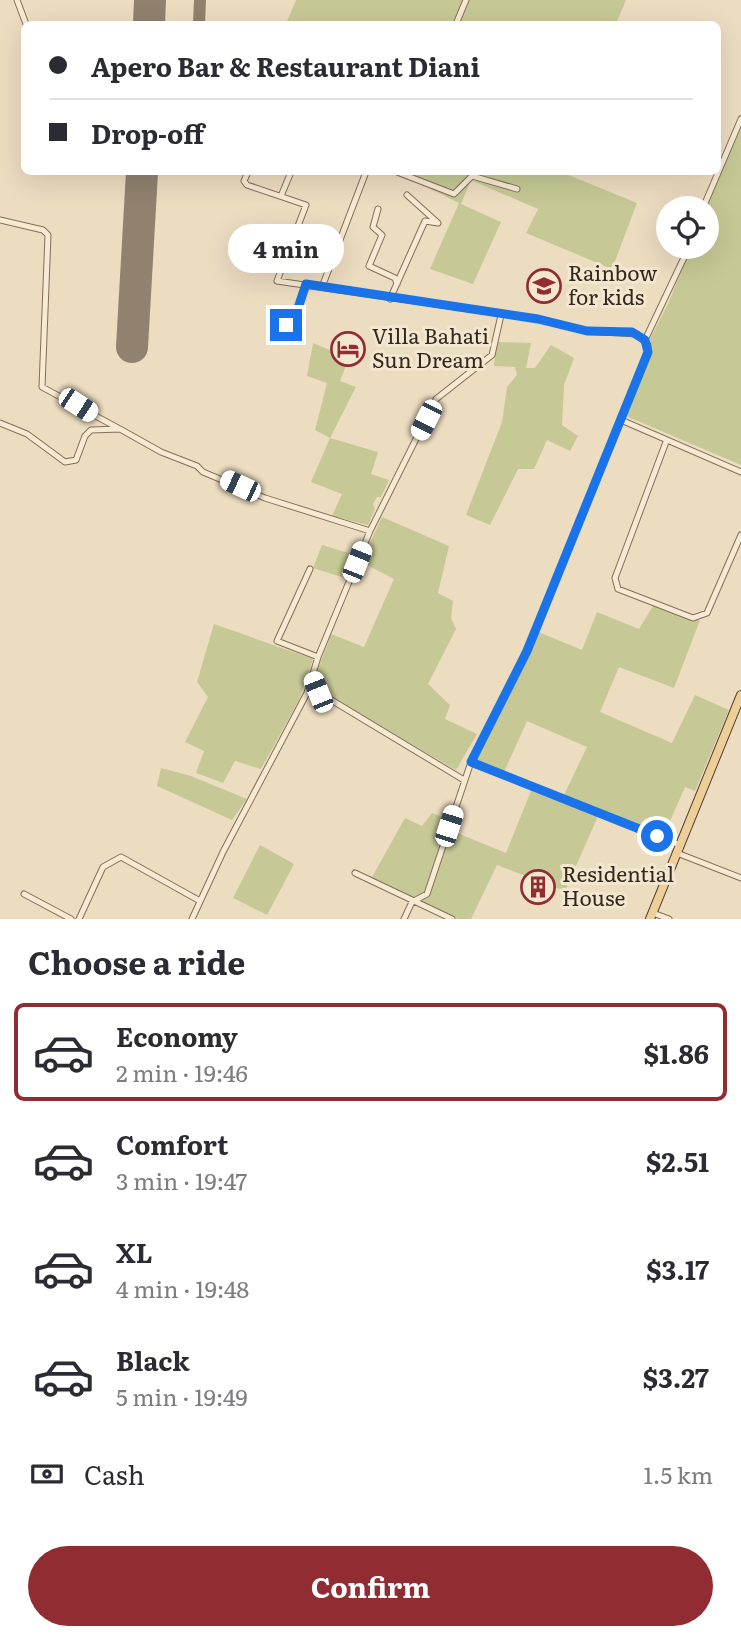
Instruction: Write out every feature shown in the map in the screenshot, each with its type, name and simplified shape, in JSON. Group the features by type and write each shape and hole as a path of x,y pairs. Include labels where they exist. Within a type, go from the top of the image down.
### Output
{"main road":[{"path":"651,916 741,695"}],"street":[{"path":"17,0 25,21"},
{"path":"457,21 466,0"},
{"path":"721,166 741,119"},
{"path":"247,175 244,181 247,185 306,206 277,281 501,316 550,321 587,331 632,332 645,340"},
{"path":"281,195 290,175"},
{"path":"322,287 365,175"},
{"path":"405,175 454,194 472,176 517,189"},
{"path":"708,196 717,175"},
{"path":"390,299 425,221 438,223 407,195"},
{"path":"378,209 373,226 382,235 369,266 395,278 397,284"},
{"path":"0,219 43,230 48,235 42,387 161,452 197,466 203,472 265,498 370,531"},
{"path":"404,919 412,902 427,894 471,762 527,651 648,352 645,340 682,259"},
{"path":"281,337 286,325 293,323 306,284"},
{"path":"192,919 307,693 318,657 370,531 436,399 495,351 501,316"},
{"path":"621,420 666,442 741,472"},
{"path":"0,423 27,434 65,462 76,460 85,436 91,429 120,429"},
{"path":"666,442 615,578 618,589 693,618 701,617 707,613 741,536"},
{"path":"310,569 277,640 318,657"},
{"path":"312,677 318,692"},
{"path":"307,693 318,692 464,780"},
{"path":"471,762 679,849 741,878"},
{"path":"79,919 103,867 121,857 200,901"},
{"path":"355,873 452,919"},
{"path":"24,894 71,919"},
{"path":"651,916 669,919"}],"green space":[{"path":"296,0 626,0 617,21 287,21"},
{"path":"741,129 741,465 626,416 652,352 650,339 686,259 719,259 719,196 711,196"},
{"path":"402,175 568,175 637,203 612,269 526,233 538,209 471,180 461,204 501,222 473,284 430,269 459,203"},
{"path":"496,342 531,343 526,368 535,368 551,345 574,358 564,385 562,425 578,436 570,451 547,440 534,469 518,469 490,525 466,515 502,422 507,387 517,375 515,367 494,366"},
{"path":"313,343 349,358 340,381 356,387 330,438 315,430 327,383 307,376"},
{"path":"330,438 378,452 371,474 389,480 381,497 377,497 373,504 375,509 368,525 332,516 342,494 311,482"},
{"path":"382,517 449,546 438,593 453,601 451,618 456,629 428,684 450,705 445,719 477,734 456,770 322,692 315,677 331,634 364,647 394,579 361,562"},
{"path":"322,545 355,555 345,578 313,568"},
{"path":"655,603 700,620 674,688 619,667 600,712 672,743 695,695 729,710 695,791 685,787 663,837 563,797 587,747 527,721 504,772 476,760 531,629 582,650 597,612 639,629"},
{"path":"214,624 313,659 299,700 261,769 235,761 223,783 196,773 204,751 185,742 208,697 197,682"},
{"path":"161,768 191,776 247,799 232,820 157,786"},
{"path":"531,791 598,816 565,891 497,865 471,919 458,919 371,879 405,818 422,826 432,813 446,818 445,828 506,853"},
{"path":"260,845 294,864 267,915 233,898"}],"taxiway":[{"path":"199,21 200,0"}],"runway":[{"path":"149,21 150,0"},
{"path":"132,347 142,175"}],"place":[{"name":"Rainbow for kids","path":"544,286"},
{"name":"Villa Bahati Sun Dream","path":"348,349"},
{"name":"Residential House","path":"538,887"}],"route":[{"path":"286,325 293,323 306,284 501,316 550,321 587,331 632,332 645,340 648,352 555,585 527,651 471,762 657,836"}]}
